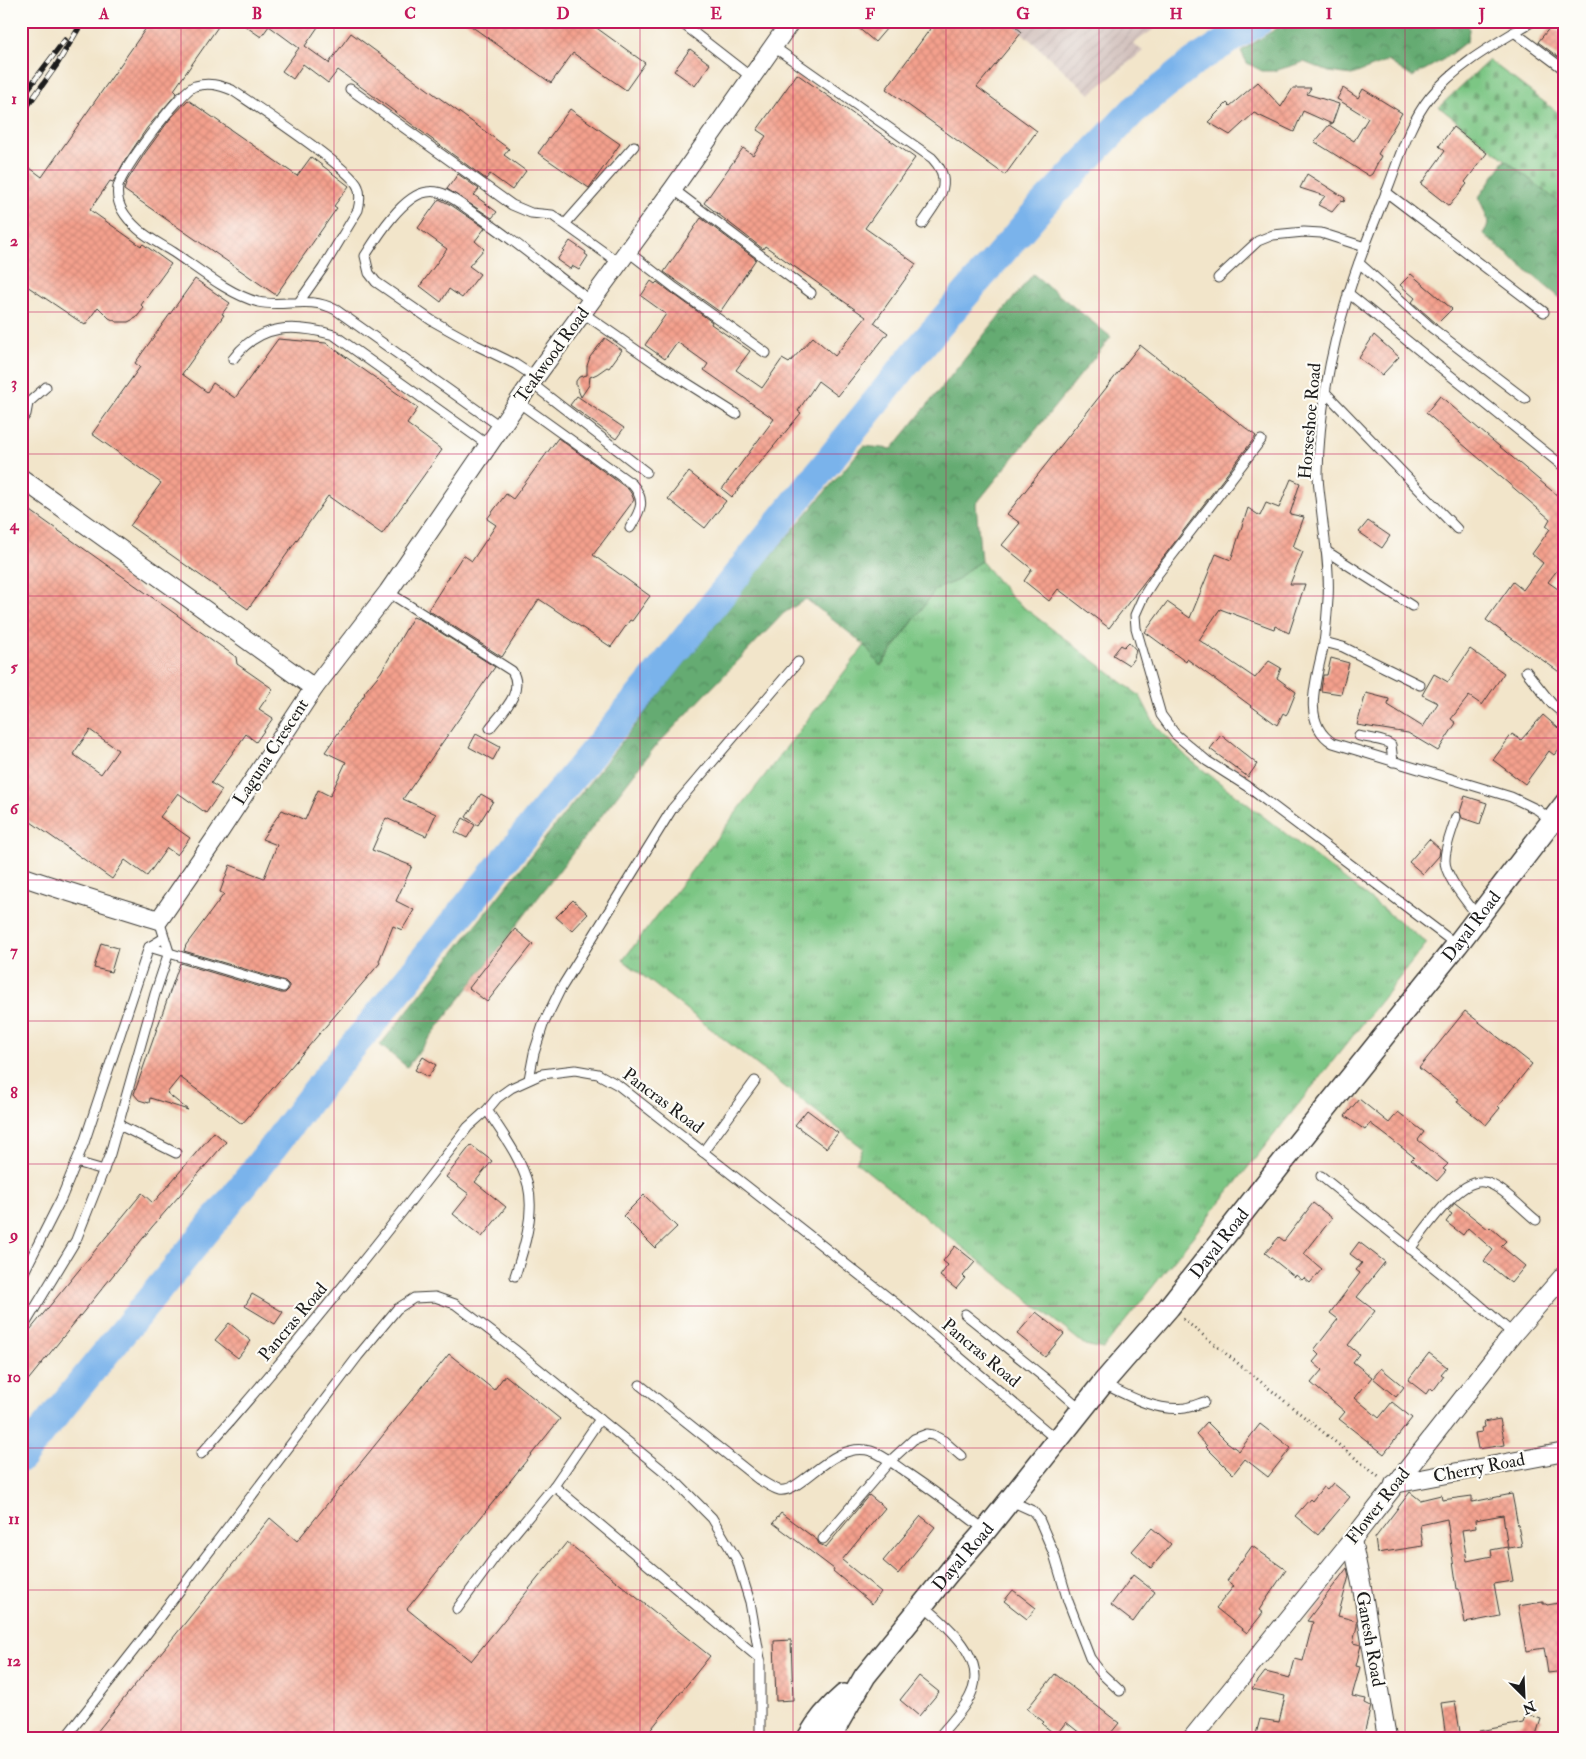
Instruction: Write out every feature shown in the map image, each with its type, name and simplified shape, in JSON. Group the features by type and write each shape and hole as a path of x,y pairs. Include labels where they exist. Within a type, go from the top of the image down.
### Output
{"street":[{"name":"Teakwood Road","path":"314,688 388,592 533,380 774,47 783,24"},
{"name":"Laguna Crescent","path":"21,478 314,688 159,920"},
{"name":"Dayal Road","path":"808,1738 836,1702 865,1676 1104,1383 1169,1308 1282,1163 1560,819"},
{"path":"21,876 159,920"},
{"name":"Flower Road","path":"1192,1738 1352,1540 1513,1334 1565,1274"},
{"name":"Cherry Road","path":"1394,1484 1565,1452"},
{"name":"Ganesh Road","path":"1352,1540 1387,1738"},
{"name":"Dayal Road","path":"831,1738 865,1676"}],"lane":[{"path":"679,21 751,77"},
{"name":"Horseshoe Road","path":"1533,21 1463,65 1429,98 1411,129 1348,293 1334,345 1325,392 1318,475 1326,552 1328,597 1324,642 1314,680 1314,717 1319,732 1333,743 1511,797 1560,819"},
{"path":"1514,32 1565,70"},
{"path":"774,47 932,158 939,165 944,178 942,194 922,224"},
{"path":"299,302 323,268 358,210 360,200 358,187 343,169 232,90 215,84 193,86 177,100 126,171 118,186 118,197 122,213 139,231 239,295 259,302 321,303 336,310 501,427"},
{"path":"350,89 512,205 531,213 552,215 675,288 766,353"},
{"path":"565,224 634,146"},
{"path":"673,189 811,293"},
{"path":"646,472 515,364 431,320 376,282 369,273 365,256 377,236 406,204 416,196 426,192 446,195 494,227 655,363 736,414"},
{"path":"1386,192 1544,312"},
{"path":"1218,278 1258,241 1273,235 1304,232 1321,233 1365,247"},
{"path":"1359,263 1432,328 1525,399"},
{"path":"1348,293 1564,467"},
{"path":"233,359 250,340 280,328 306,328 334,335 488,445"},
{"path":"21,421 26,414 25,404 46,387"},
{"path":"1325,392 1457,529"},
{"path":"518,402 632,484 639,492 641,498 640,512 630,528"},
{"path":"1261,440 1157,575 1143,597 1135,615 1136,628 1161,715 1175,734 1208,761 1248,787 1457,945"},
{"path":"1326,552 1412,606"},
{"path":"388,592 512,671 516,678 517,687 510,703 490,728"},
{"path":"1324,642 1343,648 1420,684"},
{"path":"529,1079 534,1053 543,1025 560,990 672,809 798,662"},
{"path":"1526,671 1552,704 1565,715"},
{"path":"1359,736 1376,741 1386,741 1391,744 1393,762"},
{"path":"1456,817 1446,848 1444,862 1449,876 1479,918"},
{"path":"21,1331 76,1240 104,1170 119,1125 126,1095 169,952 159,920"},
{"path":"21,1278 61,1199 84,1143 149,947 164,938"},
{"path":"149,947 283,987"},
{"name":"Pancras Road","path":"201,1454 238,1413 343,1287 468,1127 511,1088 542,1074 575,1070 598,1074 618,1085 904,1310 1058,1441"},
{"path":"703,1152 755,1081"},
{"path":"487,1110 511,1148 528,1185 530,1200 526,1244 515,1276"},
{"path":"119,1125 176,1153"},
{"path":"76,1162 104,1170"},
{"path":"1321,1176 1513,1334"},
{"path":"1410,1249 1462,1188 1473,1184 1483,1182 1497,1188 1536,1220"},
{"path":"65,1738 358,1356 397,1309 414,1298 435,1297 456,1304 671,1477 712,1518 737,1560 750,1602 760,1659 760,1738"},
{"path":"966,1314 1082,1410"},
{"path":"1104,1383 1131,1397 1167,1408 1185,1408 1204,1402"},
{"path":"640,1384 758,1479 777,1490 785,1490 794,1486 821,1465 849,1451 871,1451 890,1461 986,1530"},
{"path":"457,1609 494,1558 554,1486 600,1419"},
{"path":"824,1540 890,1461 914,1439 927,1434 934,1435 961,1456"},
{"path":"554,1486 760,1659"},
{"path":"1009,1500 1033,1511 1039,1519 1054,1554 1068,1600 1090,1658 1102,1674 1120,1691"},
{"path":"923,1605 948,1625 961,1641 971,1659 976,1680 971,1695 938,1738"}],"path":[{"path":"1169,1308 1377,1477 1394,1484"}],"shaded area":[{"path":"747,21 774,21 765,33"},
{"path":"1009,21 1165,21 1133,44 1143,51 1090,94"}],"green space":[{"path":"1288,21 1468,21 1469,30 1467,41 1444,59 1412,77 1388,61 1352,75 1329,72 1304,62 1274,71 1262,71 1247,63 1241,51"},
{"path":"1489,60 1565,118 1565,207 1439,107"},
{"path":"1505,160 1565,207 1565,302 1483,234 1489,223 1479,197"},
{"path":"1033,274 1111,337 976,504 981,561 966,571 958,580 936,589 880,666 865,645 806,599 784,613 654,748 407,1067 380,1045 762,566 864,446 892,449"},
{"path":"981,561 1014,600 1140,696 1155,725 1189,759 1427,943 1103,1349 1085,1345 856,1162 863,1148 623,960 865,645 881,666 936,589 958,580 966,571"}],"building":[{"path":"151,21 222,21 174,90 177,93 147,128 113,182 110,181 90,210 141,246 143,244 171,264 141,305 144,308 136,318 128,322 117,322 109,318 98,307 85,325 21,282 21,181 30,168 42,177"},
{"path":"238,21 322,21 305,46 330,64 351,33 509,149 504,155 526,171 512,190 490,174 486,179 338,70 328,83 303,64 293,79 282,71 299,48 269,26 261,37"},
{"path":"464,21 587,21 645,63 626,90 573,53 551,83"},
{"path":"850,21 893,21 875,42"},
{"path":"920,21 1009,21 1022,32 977,87 1037,131 1005,175 886,89 930,29"},
{"path":"1551,26 1565,36 1565,62 1538,42"},
{"path":"690,49 710,64 695,86 674,71"},
{"path":"797,74 915,158 865,228 916,264 874,323 888,333 838,396 818,381 798,411 801,413 732,497 722,489 774,419 704,370 708,364 677,342 665,359 645,345 666,314 641,296 651,281 655,284 657,282 712,322 711,324 750,351 736,370 762,388 782,359 789,363 813,337 835,356 866,317 765,246 763,249 704,203 743,148 753,155 766,136 757,130"},
{"path":"1258,82 1281,107 1293,88 1311,88 1307,94 1339,104 1332,124 1303,111 1294,132 1254,113 1230,135 1208,122 1227,103 1230,106"},
{"path":"1343,88 1358,98 1363,89 1402,113 1378,154 1381,156 1372,174 1369,176 1315,142 1329,125 1354,141 1368,118 1337,99"},
{"path":"188,100 297,176 311,157 349,186 334,206 337,208 276,295 124,190 127,181 145,153 170,119"},
{"path":"570,109 620,144 589,188 538,153"},
{"path":"1453,127 1487,153 1465,182 1467,184 1449,206 1421,184 1445,151 1439,146"},
{"path":"458,174 479,189 474,195 497,212 492,218 447,189"},
{"path":"1307,174 1345,198 1344,202 1341,201 1332,212 1318,205 1325,196 1300,188"},
{"path":"439,199 485,228 475,241 484,249 469,266 480,274 462,298 449,289 441,302 420,286 447,249 418,228"},
{"path":"701,218 756,259 720,312 664,272"},
{"path":"570,241 586,252 585,254 588,256 579,270 572,266 570,269 557,260"},
{"path":"1411,274 1452,309 1437,324 1412,302 1415,298 1400,285"},
{"path":"195,279 230,303 222,314 224,315 182,374 207,392 213,383 235,398 278,339 326,343 418,408 407,424 442,450 382,534 328,496 248,609 130,526 161,483 92,434 140,367 135,363"},
{"path":"1374,335 1399,357 1382,375 1359,358"},
{"path":"605,338 622,350 609,368 607,367 590,377 589,385 581,397 576,381 579,377 587,375 590,357"},
{"path":"1140,345 1256,436 1109,628 1058,589 1049,601 1024,581 1032,569 1002,545 1020,523 1007,514"},
{"path":"577,396 624,428 616,439 570,405"},
{"path":"1440,396 1565,502 1565,560 1548,582 1565,594 1565,676 1486,620 1513,582 1523,590 1543,563 1532,554 1550,529 1546,526 1550,519 1426,413"},
{"path":"558,438 631,493 634,500 593,555 650,596 611,647 539,599 502,657 428,610 463,555 472,561 496,525 487,519 506,494 513,499"},
{"path":"689,472 726,501 705,528 668,499"},
{"path":"1291,479 1300,483 1290,514 1304,517 1293,547 1303,552 1290,584 1305,584 1289,633 1275,626 1274,629 1220,609 1199,640 1255,678 1269,661 1281,668 1277,678 1296,692 1288,712 1286,715 1283,713 1277,725 1187,659 1186,662 1145,632 1167,602 1190,618 1216,554 1231,560 1248,508 1260,516 1266,503 1279,508"},
{"path":"21,504 236,657 237,664 273,689 259,709 273,718 256,742 246,734 211,783 222,790 206,813 178,793 160,817 190,838 177,855 167,848 147,876 125,860 112,879 21,815","holes":["90,730 118,750 101,774 73,754"]},
{"path":"1368,521 1390,536 1382,548 1359,532"},
{"path":"413,617 421,620 495,667 403,799 436,814 426,836 386,818 372,850 412,866 396,901 414,910 402,930 393,926 379,961 380,963 242,1124 180,1077 167,1093 188,1110 150,1098 149,1103 139,1100 134,1094 180,963 281,993 285,993 289,989 289,985 285,981 184,951 186,945 224,894 220,892 230,865 264,878 277,845 262,839 282,810 305,820 318,790 330,796 346,762 325,752 364,693 381,672"},
{"path":"1129,642 1136,650 1134,658 1129,665 1113,655 1121,645 1124,647"},
{"path":"1470,649 1504,673 1482,705 1469,696 1451,719 1456,723 1438,751 1408,733 1357,725 1366,693 1389,699 1388,705 1423,727 1438,703 1422,695 1434,674 1448,682"},
{"path":"1331,658 1349,663 1341,694 1321,691 1323,675 1327,675"},
{"path":"1543,715 1565,734 1565,742 1554,755 1549,751 1525,784 1493,760 1512,734 1521,740"},
{"path":"476,734 500,747 493,760 469,747"},
{"path":"1221,735 1257,764 1248,777 1210,749"},
{"path":"481,794 493,801 478,825 466,817"},
{"path":"1465,796 1487,803 1480,824 1462,818 1460,812"},
{"path":"463,818 475,825 467,838 455,832"},
{"path":"1429,839 1440,849 1439,856 1423,874 1409,862"},
{"path":"573,900 588,914 572,931 556,917"},
{"path":"515,929 533,944 487,1002 469,988"},
{"path":"101,943 118,948 111,972 94,968"},
{"path":"1465,1011 1532,1064 1498,1106 1500,1108 1486,1125 1457,1102 1459,1099 1419,1068"},
{"path":"423,1057 436,1065 428,1077 415,1070"},
{"path":"1359,1099 1389,1123 1398,1112 1424,1132 1418,1140 1448,1164 1443,1169 1446,1171 1437,1181 1411,1160 1414,1157 1370,1123 1365,1130 1345,1116"},
{"path":"807,1110 838,1133 826,1148 795,1125"},
{"path":"214,1132 226,1142 152,1227 21,1389 21,1341 142,1193 153,1203"},
{"path":"471,1145 492,1161 475,1182 506,1207 482,1237 453,1214 469,1194 446,1177"},
{"path":"644,1195 677,1227 655,1248 623,1216"},
{"path":"1313,1203 1332,1218 1304,1254 1322,1269 1310,1283 1304,1278 1302,1280 1296,1275 1295,1277 1265,1253 1279,1237 1284,1241"},
{"path":"1455,1203 1488,1229 1490,1227 1506,1241 1501,1246 1525,1266 1511,1283 1484,1261 1493,1250 1468,1228 1463,1235 1446,1222 1452,1214 1448,1211"},
{"path":"1359,1242 1385,1262 1357,1297 1375,1311 1348,1345 1359,1354 1353,1362 1372,1377 1355,1398 1379,1418 1392,1402 1412,1418 1384,1454 1339,1419 1345,1412 1311,1383 1322,1370 1313,1362 1319,1355 1314,1350 1338,1319 1330,1313 1360,1273 1356,1270 1362,1263 1350,1254"},
{"path":"955,1246 975,1262 963,1276 965,1278 956,1289 940,1276 948,1265 943,1261"},
{"path":"252,1294 283,1312 275,1324 245,1306"},
{"path":"1036,1312 1064,1334 1045,1357 1017,1334"},
{"path":"229,1323 251,1341 238,1358 215,1340"},
{"path":"1429,1353 1447,1367 1441,1374 1444,1376 1433,1391 1430,1388 1426,1394 1408,1380"},
{"path":"449,1354 494,1390 505,1375 560,1419 407,1609 471,1661 567,1542 710,1656 644,1738 92,1738 270,1518 297,1541"},
{"path":"1381,1368 1404,1387 1396,1397 1373,1378"},
{"path":"1500,1419 1505,1445 1478,1449 1475,1433 1482,1432 1481,1428 1485,1427 1484,1422"},
{"path":"1207,1422 1239,1451 1260,1424 1291,1448 1268,1477 1245,1459 1233,1474 1196,1434"},
{"path":"1333,1483 1350,1497 1318,1535 1295,1516 1310,1499 1312,1501 1323,1487 1327,1490"},
{"path":"1410,1492 1420,1500 1441,1495 1442,1500 1472,1496 1472,1502 1512,1494 1522,1546 1508,1548 1503,1515 1475,1520 1476,1528 1462,1530 1467,1561 1492,1556 1491,1550 1507,1547 1513,1581 1494,1584 1500,1616 1465,1623 1459,1589 1457,1589 1447,1519 1420,1525 1423,1546 1377,1553 1375,1538"},
{"path":"869,1495 885,1508 842,1560 881,1592 872,1604 833,1571 834,1569 773,1523 781,1513 817,1540 819,1544 826,1547"},
{"path":"921,1516 935,1527 898,1574 883,1561"},
{"path":"1152,1528 1171,1544 1151,1568 1132,1551"},
{"path":"1252,1546 1286,1570 1259,1610 1263,1613 1247,1633 1216,1608 1234,1586 1227,1581"},
{"path":"1347,1568 1349,1576 1338,1616 1357,1621 1353,1643 1361,1645 1356,1666 1360,1667 1352,1696 1366,1699 1365,1703 1371,1706 1363,1738 1255,1738 1260,1719 1279,1722 1285,1696 1252,1689 1265,1672 1290,1678 1295,1659 1303,1661 1313,1622 1307,1621"},
{"path":"1133,1575 1155,1592 1133,1622 1111,1605"},
{"path":"1013,1590 1036,1608 1027,1619 1004,1601"},
{"path":"1543,1602 1543,1604 1547,1605 1565,1602 1565,1627 1560,1627 1565,1671 1548,1673 1544,1648 1526,1651 1518,1606"},
{"path":"791,1640 793,1700 776,1701 774,1641"},
{"path":"1055,1674 1119,1723 1107,1738 1086,1738 1066,1722 1056,1735 1042,1724 1044,1722 1027,1709"},
{"path":"919,1676 939,1692 919,1716 900,1700"},
{"path":"1455,1701 1461,1738 1446,1738 1441,1703"},
{"path":"1526,1714 1541,1719 1535,1738 1479,1738 1479,1731 1523,1723"}],"waterway":[{"path":"21,1458 259,1165 333,1070 652,681 915,353 1039,209 1133,111 1192,63 1259,21"}],"railway":[{"path":"21,115 56,66 83,21"},
{"path":"21,98 65,40"}]}
